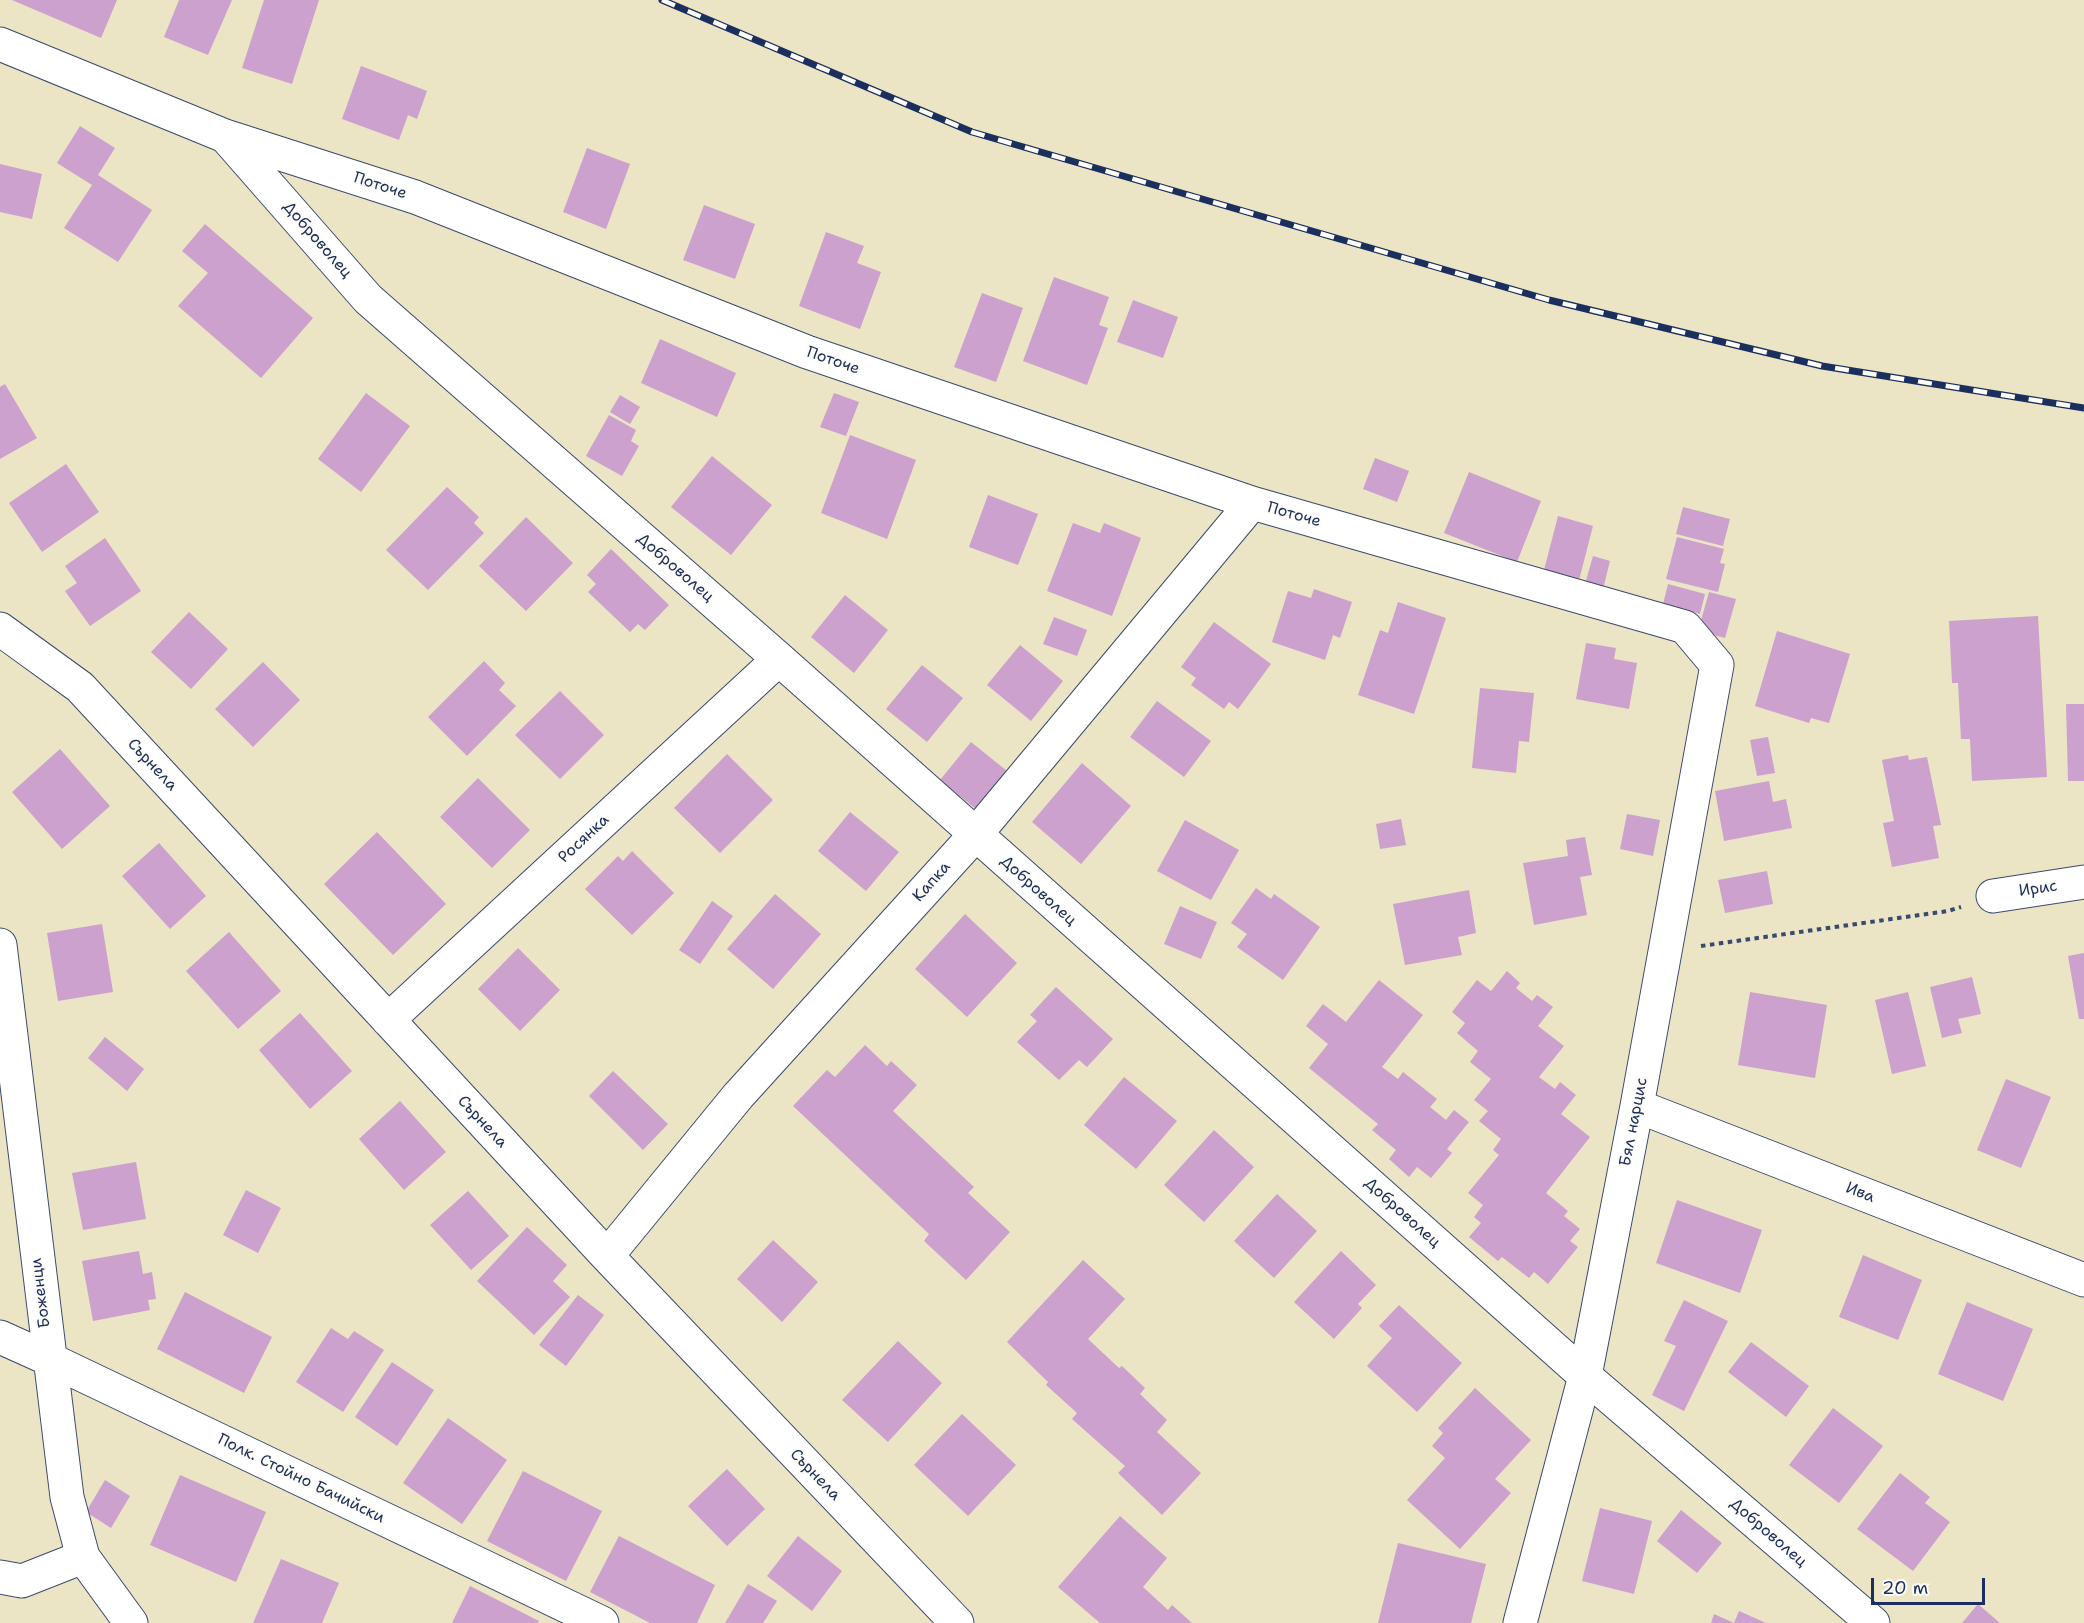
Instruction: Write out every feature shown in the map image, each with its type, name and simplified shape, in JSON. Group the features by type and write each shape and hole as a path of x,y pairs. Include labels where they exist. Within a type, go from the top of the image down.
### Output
{"street":[{"name":"Поточе","path":"0,44 225,136 415,197 807,352 1252,503 1685,627"},
{"name":"Доброволец","path":"225,136 369,299 779,659 1585,1376 1874,1623"},
{"name":"Капка","path":"607,1256 738,1096 975,835 1252,503"},
{"name":"Бял нарцис","path":"1520,1623 1585,1376 1637,1106 1717,665 1685,627"},
{"name":"Сърнела","path":"0,629 80,687 607,1256 957,1623"},
{"name":"Росянка","path":"388,1020 779,659"},
{"name":"Ирис","path":"1993,896 2084,882"},
{"name":"Боженци","path":"0,945 67,1497 83,1557 131,1623"},
{"name":"Ива","path":"1637,1106 2084,1280"},
{"name":"Полк. Стойно Бачийски","path":"0,1337 602,1623"},
{"path":"0,1576 22,1581 83,1557"}],"path":[{"path":"1665,951 1948,911 1993,896"}],"building":[{"path":"12,0 117,0 101,38"},
{"path":"179,0 232,0 208,55 164,37"},
{"path":"264,0 319,0 292,84 242,68"},
{"path":"361,66 427,91 417,119 408,115 399,140 342,119"},
{"path":"80,126 115,148 98,175 152,210 118,262 64,228 92,185 57,163"},
{"path":"587,148 630,164 606,229 563,212"},
{"path":"0,164 42,174 32,219 0,212"},
{"path":"704,205 755,224 735,279 683,260"},
{"path":"205,224 313,318 261,378 178,306 208,273 182,251"},
{"path":"826,232 864,246 857,263 881,272 860,329 799,306"},
{"path":"1054,277 1109,297 1099,325 1108,328 1087,385 1023,361"},
{"path":"982,293 1023,308 996,382 954,367"},
{"path":"1133,300 1178,317 1163,358 1117,342"},
{"path":"660,339 736,373 717,417 641,383"},
{"path":"5,384 37,438 0,459 0,387"},
{"path":"366,393 410,426 361,492 318,459"},
{"path":"834,393 859,402 846,436 820,427"},
{"path":"620,395 640,407 630,424 610,412"},
{"path":"609,415 636,430 631,441 639,446 622,476 586,456"},
{"path":"850,435 916,460 887,539 821,513"},
{"path":"712,456 772,505 731,555 671,507"},
{"path":"1375,458 1409,471 1397,502 1363,489"},
{"path":"66,464 99,512 42,552 9,503"},
{"path":"1469,472 1541,501 1517,562 1444,533"},
{"path":"447,487 479,517 474,523 484,533 428,590 386,550"},
{"path":"988,495 1038,514 1018,565 969,547"},
{"path":"1683,507 1730,519 1723,546 1676,534"},
{"path":"1558,516 1593,526 1578,584 1543,574"},
{"path":"526,517 573,563 526,611 479,566"},
{"path":"1073,523 1100,533 1104,523 1141,538 1112,616 1047,591"},
{"path":"1677,537 1724,549 1720,563 1725,564 1718,592 1666,579"},
{"path":"105,538 141,591 90,626 65,591 77,583 65,566"},
{"path":"611,549 669,605 645,630 638,624 630,632 588,592 596,584 587,575"},
{"path":"1593,556 1610,561 1603,589 1585,584"},
{"path":"1668,584 1705,594 1700,614 1663,604"},
{"path":"1314,589 1352,602 1340,638 1333,635 1325,660 1272,642 1288,591 1311,598"},
{"path":"1709,592 1736,599 1725,638 1698,631"},
{"path":"845,595 888,630 854,673 811,637"},
{"path":"1398,602 1446,618 1414,714 1358,695 1380,630 1388,633"},
{"path":"189,612 228,649 191,689 151,652"},
{"path":"2038,616 2047,777 1972,781 1970,739 1961,739 1958,683 1952,683 1949,621"},
{"path":"1054,617 1087,630 1077,656 1043,644"},
{"path":"1214,622 1271,664 1238,709 1229,702 1224,709 1191,685 1196,678 1181,667"},
{"path":"1777,631 1850,654 1829,723 1811,718 1809,723 1755,706"},
{"path":"1586,643 1616,648 1614,659 1637,663 1629,709 1576,699"},
{"path":"1020,645 1063,681 1031,721 987,685"},
{"path":"484,661 505,683 499,690 516,706 467,756 428,717"},
{"path":"263,662 300,700 253,747 215,709"},
{"path":"922,665 963,698 927,742 886,709"},
{"path":"1480,688 1534,693 1529,742 1519,741 1516,773 1472,768"},
{"path":"560,691 604,735 560,779 515,735"},
{"path":"1157,701 1211,741 1184,777 1130,737"},
{"path":"2066,704 2084,704 2084,781 2068,781"},
{"path":"1768,737 1775,773 1757,776 1750,740"},
{"path":"971,742 1007,771 976,809 940,780"},
{"path":"60,749 110,806 62,849 12,792"},
{"path":"727,754 773,800 720,853 674,808"},
{"path":"1908,755 1909,760 1927,757 1941,825 1933,826 1939,858 1892,867 1883,823 1894,821 1882,760"},
{"path":"1082,763 1131,806 1081,864 1032,822"},
{"path":"478,778 530,830 492,868 440,817"},
{"path":"1769,781 1773,802 1786,799 1792,828 1724,841 1715,791"},
{"path":"850,812 899,852 866,891 818,851"},
{"path":"1627,814 1660,820 1653,856 1620,849"},
{"path":"1401,819 1406,845 1380,849 1376,824"},
{"path":"1185,820 1239,850 1211,900 1157,871"},
{"path":"377,832 446,904 393,955 324,884"},
{"path":"1585,837 1592,875 1580,877 1587,915 1534,925 1523,863 1568,856 1566,840"},
{"path":"159,843 206,896 170,929 122,876"},
{"path":"632,851 674,893 632,935 585,889 618,856 623,861"},
{"path":"1767,871 1773,904 1725,913 1718,880"},
{"path":"1256,888 1271,899 1274,894 1320,927 1283,980 1237,947 1247,934 1231,923"},
{"path":"1469,890 1476,933 1458,937 1462,955 1405,965 1393,904"},
{"path":"775,894 821,934 773,989 727,949"},
{"path":"712,901 733,916 700,964 679,950"},
{"path":"1180,906 1217,922 1201,959 1164,944"},
{"path":"965,914 1017,963 967,1017 915,969"},
{"path":"102,924 113,992 58,1001 47,933"},
{"path":"229,932 281,991 238,1029 186,971"},
{"path":"518,948 560,990 520,1031 478,989"},
{"path":"2084,953 2084,1019 2079,1019 2068,956"},
{"path":"1507,971 1520,983 1516,988 1532,1001 1537,995 1553,1007 1538,1026 1564,1046 1539,1077 1555,1089 1560,1082 1576,1095 1561,1114 1590,1137 1546,1193 1568,1211 1564,1216 1580,1229 1570,1241 1578,1247 1548,1284 1534,1272 1529,1278 1502,1257 1498,1261 1469,1237 1481,1223 1474,1217 1483,1205 1468,1193 1499,1155 1493,1150 1501,1139 1479,1121 1488,1111 1474,1100 1491,1079 1470,1062 1478,1051 1457,1033 1465,1023 1452,1012 1477,980 1491,991"},
{"path":"1972,977 1981,1014 1958,1019 1962,1033 1942,1038 1930,987"},
{"path":"1379,980 1423,1015 1382,1067 1398,1079 1403,1072 1437,1099 1430,1107 1446,1120 1454,1110 1469,1122 1447,1149 1452,1153 1431,1178 1417,1167 1409,1177 1389,1159 1396,1150 1372,1130 1378,1124 1309,1068 1328,1044 1306,1026 1323,1004 1346,1022"},
{"path":"1056,987 1113,1039 1087,1067 1079,1060 1059,1080 1017,1042 1037,1021 1030,1015"},
{"path":"1750,992 1827,1005 1815,1078 1738,1065"},
{"path":"1908,992 1926,1066 1892,1074 1875,1000"},
{"path":"300,1013 352,1071 310,1109 259,1050"},
{"path":"105,1037 144,1069 127,1091 88,1058"},
{"path":"865,1045 887,1066 891,1061 917,1085 893,1111 974,1187 968,1193 1010,1232 966,1280 924,1241 929,1234 793,1106 827,1070 835,1077"},
{"path":"613,1071 668,1124 643,1150 589,1096"},
{"path":"1124,1077 1177,1121 1136,1169 1084,1125"},
{"path":"2006,1079 2051,1097 2021,1168 1977,1150"},
{"path":"400,1101 446,1152 404,1190 359,1139"},
{"path":"1214,1130 1254,1167 1204,1222 1164,1185"},
{"path":"136,1162 146,1219 83,1230 72,1173"},
{"path":"246,1190 281,1208 258,1253 223,1235"},
{"path":"468,1191 509,1236 471,1270 430,1225"},
{"path":"1277,1194 1317,1231 1274,1278 1234,1241"},
{"path":"1677,1200 1762,1230 1740,1293 1656,1263"},
{"path":"527,1227 567,1265 553,1281 570,1297 534,1335 477,1281"},
{"path":"773,1240 818,1282 782,1322 737,1279"},
{"path":"139,1251 143,1274 152,1272 156,1299 148,1300 150,1310 93,1321 82,1261"},
{"path":"1341,1251 1376,1285 1358,1304 1362,1308 1334,1339 1294,1302"},
{"path":"1863,1255 1922,1280 1898,1340 1839,1317"},
{"path":"1083,1260 1125,1299 1088,1339 1145,1388 1140,1394 1167,1420 1157,1432 1201,1473 1162,1515 1118,1473 1125,1466 1072,1419 1077,1413 1046,1385 1048,1382 1007,1342"},
{"path":"185,1292 272,1337 244,1393 157,1349"},
{"path":"578,1295 604,1315 566,1366 539,1345"},
{"path":"1684,1300 1728,1321 1684,1411 1652,1395 1676,1346 1664,1341"},
{"path":"1967,1302 2033,1329 2003,1401 1938,1374"},
{"path":"1399,1305 1462,1363 1417,1412 1367,1366 1392,1338 1379,1326"},
{"path":"331,1328 348,1339 354,1331 384,1350 343,1412 296,1382"},
{"path":"898,1341 942,1383 888,1442 842,1400"},
{"path":"1751,1342 1809,1386 1786,1417 1728,1372"},
{"path":"392,1362 434,1390 397,1446 355,1417"},
{"path":"1475,1388 1531,1440 1495,1479 1511,1493 1460,1549 1407,1500 1445,1458 1432,1446 1443,1433 1438,1428"},
{"path":"1833,1408 1883,1446 1839,1503 1789,1465"},
{"path":"962,1414 1016,1465 968,1516 914,1465"},
{"path":"448,1418 507,1460 462,1524 403,1483"},
{"path":"727,1469 765,1509 727,1546 688,1506"},
{"path":"523,1471 602,1511 566,1581 487,1541"},
{"path":"1900,1473 1930,1497 1925,1503 1950,1522 1913,1571 1857,1529"},
{"path":"180,1475 266,1512 236,1582 150,1545"},
{"path":"105,1480 130,1496 111,1528 86,1512"},
{"path":"1600,1508 1652,1521 1634,1594 1582,1581"},
{"path":"1681,1510 1722,1543 1697,1573 1657,1541"},
{"path":"1120,1516 1167,1558 1143,1587 1168,1610 1172,1605 1192,1623 1100,1623 1058,1587"},
{"path":"619,1536 715,1585 697,1623 650,1623 590,1592"},
{"path":"798,1536 842,1571 812,1611 767,1576"},
{"path":"1398,1543 1486,1564 1471,1623 1378,1623"},
{"path":"281,1559 339,1583 322,1623 253,1623"},
{"path":"748,1584 777,1601 763,1623 725,1623"},
{"path":"470,1586 539,1621 538,1623 452,1623"},
{"path":"1978,1604 2000,1623 1962,1623"},
{"path":"1739,1611 1766,1623 1734,1623"},
{"path":"1714,1614 1734,1623 1711,1623"}],"railway":[{"path":"662,0 972,132 1549,300 1822,366 2084,408"}]}
